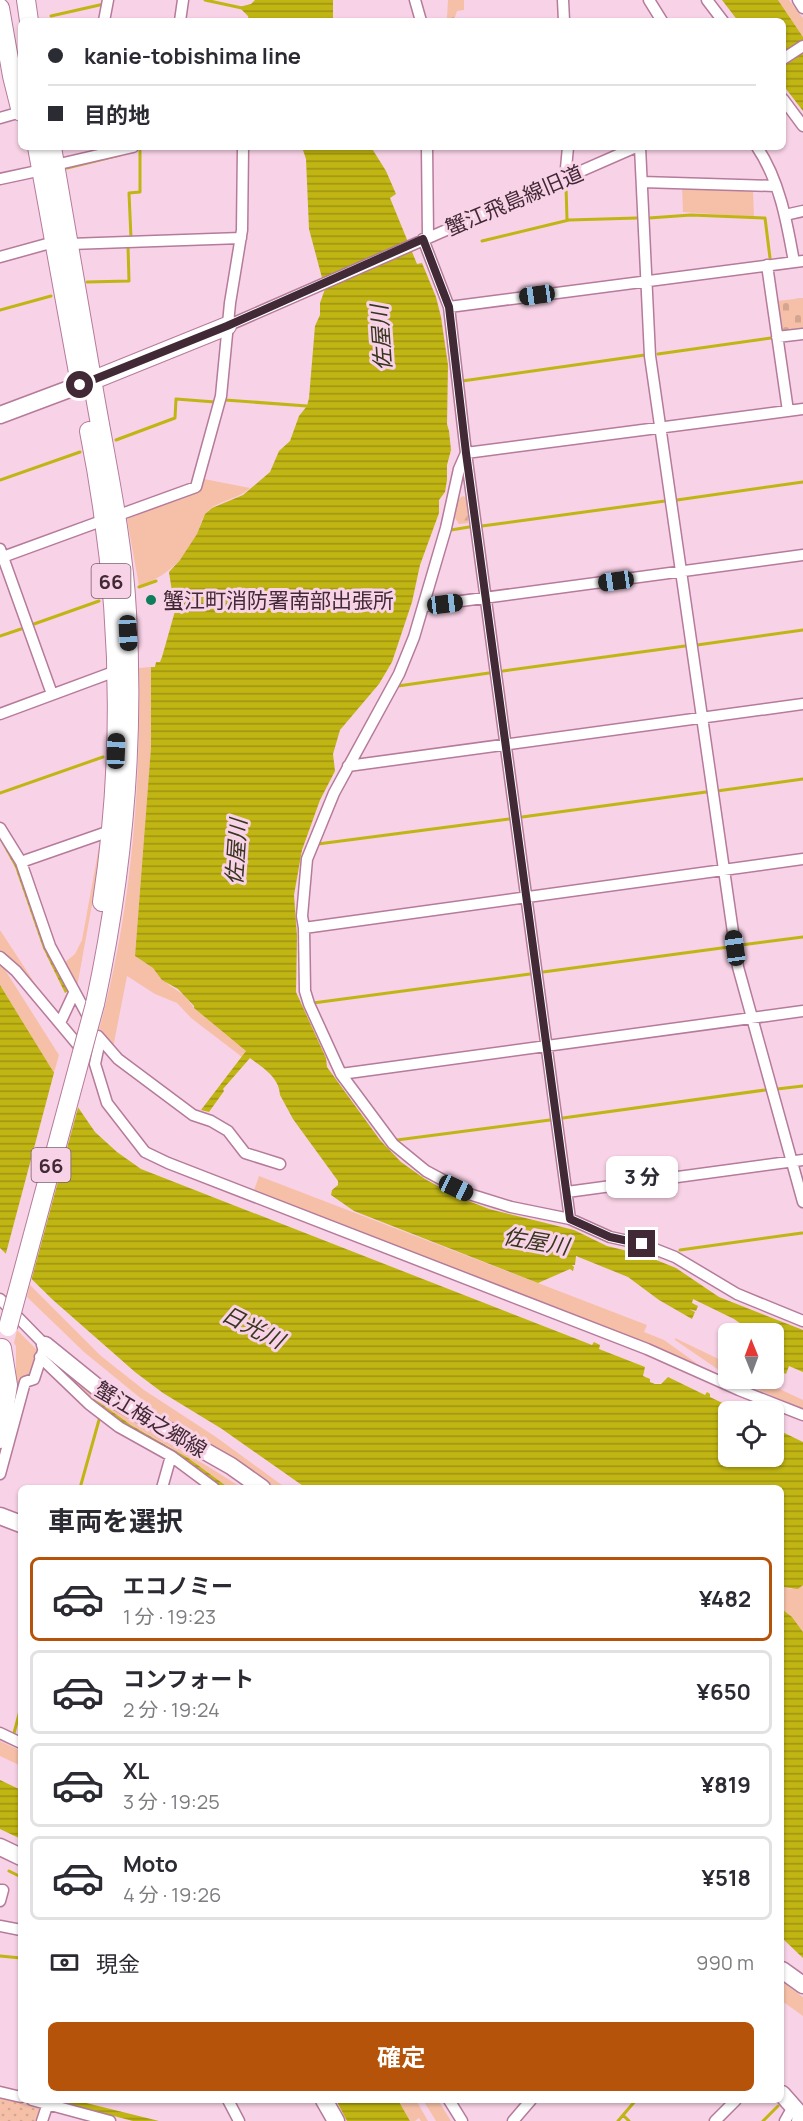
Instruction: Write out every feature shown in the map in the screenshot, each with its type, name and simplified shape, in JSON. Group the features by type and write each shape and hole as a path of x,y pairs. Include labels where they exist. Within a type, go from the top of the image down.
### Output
{"main road":[{"path":"10,0 18,41"},
{"path":"26,0 29,18"},
{"path":"37,0 40,18"},
{"path":"0,8 18,97"},
{"name":"66","path":"51,157 62,243 127,611 130,730 121,856 110,936 85,997"},
{"path":"0,415 227,326"},
{"name":"66","path":"0,1439 8,1385 1,1352 4,1320 85,997 97,935 110,831 116,751 116,671 110,518"},
{"name":"蟹江梅之郷線","path":"43,1351 108,1396 231,1466 258,1485"},
{"path":"0,1516 18,1523"},
{"path":"0,1846 18,1855"},
{"path":"784,1971 803,1985"},
{"path":"784,2097 796,2116"},
{"path":"326,2103 336,2121"}],"street":[{"path":"105,18 108,0"},
{"path":"180,18 183,0"},
{"path":"563,0 564,18"},
{"path":"649,0 660,18"},
{"path":"707,0 721,18"},
{"path":"798,0 803,8"},
{"path":"413,1 420,18"},
{"path":"786,57 803,46"},
{"path":"786,103 803,126"},
{"path":"0,118 18,113"},
{"path":"0,179 51,157 108,150"},
{"path":"52,694 1,555 196,487 221,396 227,326 241,238 243,150"},
{"path":"428,150 425,238 449,307 466,453 570,1219"},
{"path":"565,179 568,150"},
{"name":"蟹江飛島線旧道","path":"227,326 631,150"},
{"path":"638,150 642,182 650,356 738,967 798,1161 803,1202"},
{"path":"449,307 799,261 766,160 760,150"},
{"path":"642,182 775,186"},
{"path":"785,215 803,211"},
{"path":"0,257 62,243 241,238"},
{"path":"767,265 788,411"},
{"path":"777,337 803,334"},
{"path":"466,453 803,409"},
{"path":"466,453 459,469 446,528 414,637 399,674 348,766 320,825 308,859 302,916 307,998 341,1074 393,1144 426,1171 469,1194 511,1207 570,1219 610,1237 642,1244 675,1257 736,1294 803,1320"},
{"path":"424,606 803,555"},
{"path":"0,714 116,671"},
{"path":"348,766 803,704"},
{"path":"0,828 21,862 50,946 85,997 100,1040 118,1059 192,1114 228,1131 245,1153 280,1164"},
{"path":"21,862 110,831"},
{"path":"304,928 803,859"},
{"path":"0,957 16,971 95,1065 107,1102 145,1152 647,1350 803,1415"},
{"path":"60,1023 85,997"},
{"path":"341,1074 803,1011"},
{"path":"95,1065 100,1040"},
{"path":"567,1192 798,1161"},
{"path":"0,1299 89,1404 120,1426 171,1456 210,1485"},
{"path":"0,1474 25,1383 34,1379 43,1351"},
{"path":"163,1485 171,1456"},
{"path":"0,1733 18,1742"},
{"path":"0,1890 3,1890 0,1901"},
{"path":"0,1926 18,1929"},
{"path":"0,2092 18,2096"},
{"path":"42,2121 48,2103"},
{"path":"51,2103 110,2121"},
{"path":"229,2103 238,2121"},
{"path":"451,2103 462,2121"},
{"path":"513,2121 528,2103"},
{"path":"715,2121 733,2103"}],"green space":[{"path":"448,0 464,0 464,10 457,11 455,18 447,18"},
{"path":"778,0 789,0 803,18 803,37"},
{"path":"682,187 753,190 754,217 683,212"},
{"path":"803,298 803,330 781,333 777,301"},
{"path":"204,479 250,488 210,509 203,518 191,545 173,567 158,578 139,586 127,519 199,491"},
{"path":"463,496 467,498 468,523 459,524 455,518 457,500"},
{"path":"151,667 151,747 135,956 153,968 169,985 184,995 194,1008 246,1051 242,1057 191,1018 177,1003 155,994 127,976 113,1048 99,1030 119,941 132,851 138,760 139,668"},
{"path":"100,841 97,877 77,987 64,963 75,954 82,940"},
{"path":"0,930 49,1005 0,951"},
{"path":"0,962 59,1055 54,1073 0,985"},
{"path":"259,1176 647,1325 644,1332 664,1340 713,1375 253,1193"},
{"path":"30,1285 101,1356 144,1390 216,1437 282,1485 267,1485 140,1407 144,1401 84,1352 27,1297"},
{"path":"17,1330 37,1350 32,1373 26,1375 21,1381 1,1452 11,1385 16,1369 14,1343"},
{"path":"675,1338 718,1359 718,1369"},
{"path":"59,1369 126,1416 237,1485 225,1485 170,1447 88,1400"},
{"path":"756,1389 779,1389 803,1400 803,1409"},
{"path":"803,1585 803,1632 784,1611 784,1587 791,1589"},
{"path":"0,1741 18,1750 18,1765 0,1756"},
{"path":"784,1983 803,1997 803,2016 784,2002"},
{"path":"0,2098 40,2107 35,2121 0,2121"},
{"path":"400,2103 418,2103 428,2121 421,2121 419,2118 410,2121"},
{"path":"425,2103 440,2103 451,2121 436,2121"}],"water":[{"path":"255,0 333,0 333,18 248,18 239,7 251,4"},
{"path":"722,0 778,0 803,37 803,111 786,89 786,18 736,18"},
{"name":"佐屋川","path":"303,150 373,150 386,171 396,194 390,198 417,264 422,263 436,297 448,365 447,424 451,450 447,465 445,492 439,500 439,513 420,565 412,602 392,662 379,684 340,730 333,754 335,771 320,800 302,850 294,895 297,936 296,992 326,1058 327,1067 380,1140 401,1162 425,1179 456,1196 489,1209 574,1230 607,1246 644,1255 676,1268 719,1297 803,1330 803,1372 789,1366 786,1374 784,1373 784,1323 740,1323 693,1299 692,1303 698,1306 696,1311 689,1309 695,1312 692,1319 659,1300 628,1277 576,1256 575,1265 572,1265 573,1271 570,1269 538,1283 354,1211 331,1195 338,1181 293,1119 280,1095 277,1083 265,1069 250,1058 223,1089 224,1091 209,1112 201,1110 246,1051 194,1008 178,989 162,980 153,968 135,956 151,747 151,667 155,667 156,662 160,662 175,611 169,572 197,534 205,514 212,508 243,495 270,472 279,451 290,441 299,416 307,406 315,326 320,315 320,303 325,289 309,229 306,159"},
{"path":"0,835 19,873 68,991 65,993 43,948 15,867 0,840"},
{"name":"日光川","path":"0,985 51,1068 95,1132 141,1169 592,1345 594,1342 600,1345 599,1349 645,1367 643,1376 655,1384 661,1384 668,1377 705,1395 707,1392 710,1397 718,1401 718,1467 784,1467 784,1433 803,1442 803,1585 798,1589 784,1587 784,1485 302,1485 222,1429 163,1393 135,1372 53,1300 0,1248"},
{"path":"90,1396 131,1425 188,1458 225,1485 216,1485 88,1400"},
{"path":"784,1611 803,1632 803,1958 784,1940"},
{"path":"0,1780 18,1789 18,1838 0,1829"},
{"path":"64,2103 86,2103 159,2121 133,2121"},
{"path":"338,2103 400,2103 410,2121 347,2121"}],"pier":[{"path":"55,1069 79,1104 31,1281 5,1257"}],"waterway":[{"path":"205,0 242,8"},
{"path":"51,16 104,4"},
{"path":"131,238 129,193 140,192 140,151"},
{"path":"67,168 120,155"},
{"path":"566,186 567,220"},
{"path":"649,218 691,215 765,218 770,258"},
{"path":"482,241 569,220 637,218"},
{"path":"87,282 129,281 128,246"},
{"path":"0,310 51,296"},
{"path":"658,354 771,338"},
{"path":"462,381 645,355"},
{"path":"116,440 175,418 176,399 215,402"},
{"path":"225,400 307,406"},
{"path":"0,480 80,452"},
{"path":"677,500 803,482"},
{"path":"482,526 665,501"},
{"path":"451,530 469,527"},
{"path":"139,587 156,581"},
{"path":"34,624 99,601"},
{"path":"0,636 21,629"},
{"path":"697,645 803,630"},
{"path":"503,671 685,646"},
{"path":"398,686 489,673"},
{"path":"0,793 103,757"},
{"path":"717,791 803,779"},
{"path":"522,817 706,792"},
{"path":"318,844 509,819"},
{"path":"741,945 803,937"},
{"path":"543,972 729,947"},
{"path":"313,1003 530,974"},
{"path":"777,1089 803,1086"},
{"path":"563,1118 765,1090"},
{"path":"397,1140 550,1120"},
{"path":"680,1250 802,1233"},
{"path":"81,1485 99,1420"},
{"path":"14,1733 18,1718"},
{"path":"9,1871 18,1876"},
{"path":"0,1956 18,1958"},
{"path":"618,2121 633,2103"},
{"path":"763,2121 778,2106"},
{"path":"623,2115 629,2121"}],"place":[{"name":"蟹江町消防署南部出張所","path":"151,600"}],"route":[{"path":"80,385 227,326 423,239 449,307 466,453 570,1219 610,1237 642,1244"}]}
